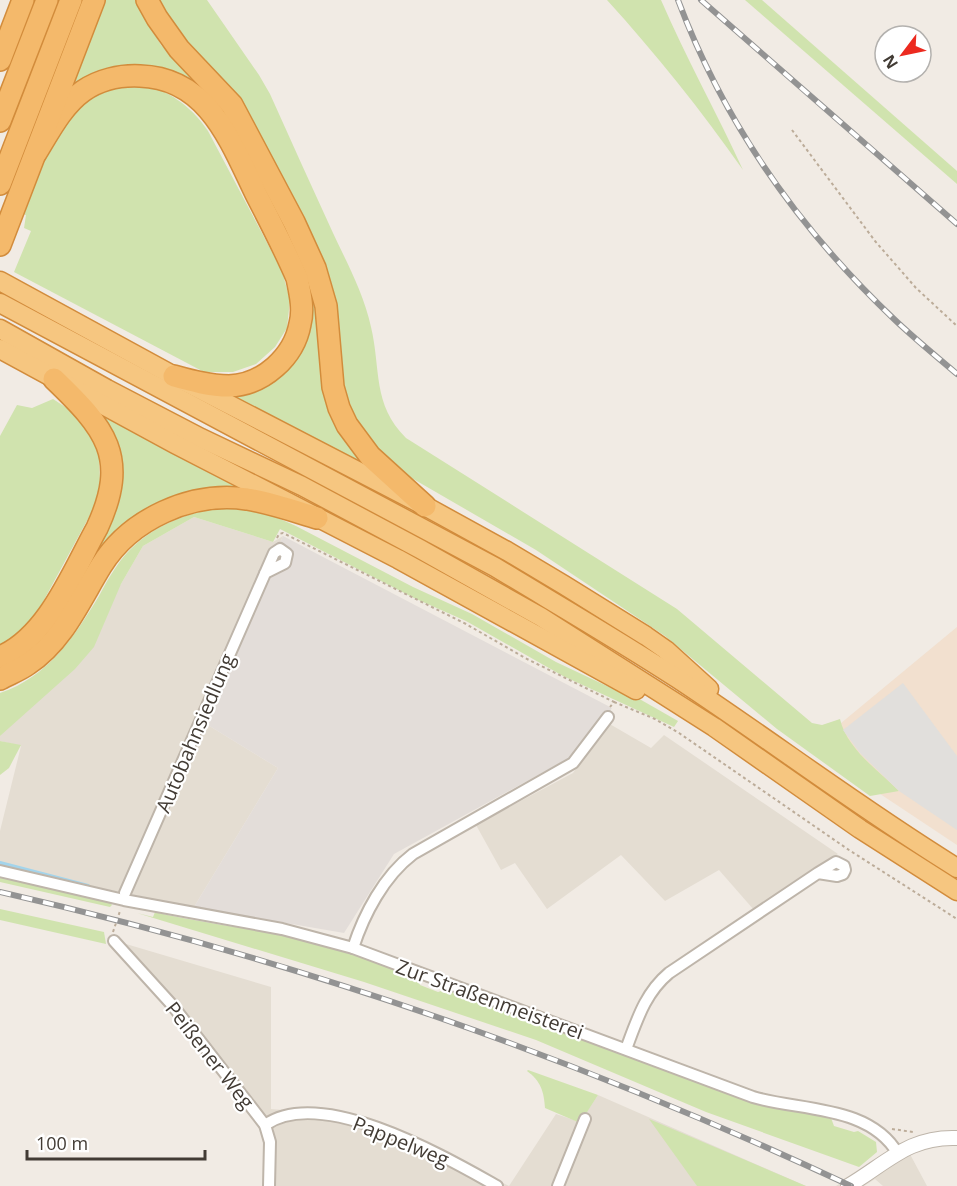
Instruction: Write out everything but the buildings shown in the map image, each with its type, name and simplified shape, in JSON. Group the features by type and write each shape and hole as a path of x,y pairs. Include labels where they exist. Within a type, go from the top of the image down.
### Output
{"highway":[{"path":"2,55 13,0"},
{"path":"2,55 23,0"},
{"path":"0,121 47,0"},
{"path":"0,184 71,0"},
{"path":"1,242 94,0"},
{"path":"147,0 156,18 179,49 232,105 294,222 315,268 326,306 333,387 347,425 370,456 425,506"},
{"path":"36,153 66,108 82,92 105,81 129,76 154,77 182,86 207,106 227,135 297,278 301,294 301,322 297,335 285,356 271,371 257,379 230,386 202,383 174,376"},
{"path":"0,281 174,376 425,506 564,585 666,650 754,731"},
{"path":"0,303 495,567 608,635 754,731 873,815 957,868"},
{"path":"0,328 117,394 201,438 302,486 439,559 541,617 714,727 860,829 957,891"},
{"path":"0,349 398,559 667,708 714,727"},
{"path":"0,657 18,648 29,639 48,615 104,514 111,484 110,455 99,427 80,403 54,379"},
{"path":"0,679 29,664 44,651 68,621 102,563 130,532 158,515 172,508 207,500 246,499 317,518"}],"street":[{"name":"Autobahnsiedlung","path":"124,896 265,573 281,566 288,558 288,554 284,551 276,551"},
{"path":"353,948 368,913 392,873 401,863 573,763 608,717"},
{"name":"Zur Straßenmeisterei","path":"0,871 282,929 353,948 753,1097 851,1118 884,1135 898,1154"},
{"path":"626,1049 642,1005 658,982 818,873"},
{"name":"Peißener Weg","path":"114,941 173,1006 265,1125 270,1142 269,1186"},
{"name":"Pappelweg","path":"265,1125 281,1116 292,1114 332,1116 354,1120 424,1146 497,1186"},
{"path":"560,1185 585,1119"},
{"path":"848,1186 920,1142 935,1138 957,1138"}],"path":[{"path":"792,130 875,241 916,288 957,326"},
{"path":"276,551 274,546 279,534 283,533 466,624 525,658 614,702 655,719 679,733 849,850 957,919"},
{"path":"608,717 605,714 614,702"},
{"path":"114,941 113,933 124,896"}],"shaded area":[{"path":"194,517 273,542 283,536 203,722 278,768 194,907 0,868 0,831 21,746 0,741 0,736 121,584 143,546"},
{"path":"283,536 612,708 578,753 394,854 344,933 194,907 278,768 203,722"},
{"path":"957,627 957,845 811,748"},
{"path":"903,683 957,756 957,830 899,791 860,753 843,730"},
{"path":"608,723 651,748 664,735 838,854 754,910 719,870 665,901 621,855 547,909 515,863 501,870 476,825 573,773"},
{"path":"126,944 271,987 271,1109 355,1116 426,1144 509,1186 274,1186 274,1130 183,1010"},
{"path":"598,1095 806,1186 509,1186 556,1114 580,1122"},
{"path":"904,1143 927,1186 883,1186 875,1179 864,1186 836,1186"}],"green space":[{"path":"102,0 135,0 161,45 209,90 238,130 308,274 368,469 215,392 241,388 305,320 235,142 163,73 69,98 79,60"},
{"path":"151,0 207,0 259,75 270,94 360,291 371,327 383,399 395,425 406,438 677,609 812,723 822,725 840,719 849,740 856,749 899,791 870,796 777,729 665,636 536,550 396,469 360,431 346,401 327,289"},
{"path":"607,0 661,0 743,170 678,83"},
{"path":"745,0 762,0 957,171 957,184"},
{"path":"139,80 178,100 201,121 282,271 290,300 287,328 275,347 256,364 233,372 204,372 14,272 31,231 24,228 26,215 22,214 47,149 81,99"},
{"path":"53,399 76,414 89,431 99,455 100,482 96,504 38,611 25,629 0,647 0,436 17,405 32,408"},
{"path":"95,410 247,490 183,496 5,660 113,501"},
{"path":"219,508 245,509 271,515 296,526 413,587 472,614 556,662 626,695 629,693 678,721 674,727 563,676 466,621 414,598 280,529 273,542 194,517 143,546 121,584 94,647 75,669 0,736 0,693 32,677 58,654 80,626 115,568 130,549 165,525 186,516"},
{"path":"0,741 21,745 9,768 0,775"},
{"path":"0,874 109,901 112,905 110,907 0,882"},
{"path":"0,909 104,932 106,944 0,920"},
{"path":"155,912 286,936 347,953 417,978 420,985 438,992 447,989 760,1104 831,1118 834,1126 858,1131 876,1142 877,1152 859,1167 706,1112 536,1040 364,982 137,913 153,917"},
{"path":"528,1070 598,1095 580,1123 545,1108 541,1087"},
{"path":"649,1119 806,1186 697,1186"}],"waterway":[{"path":"0,863 88,886"}],"railway":[{"path":"678,0 718,89 742,132 797,212 860,285 903,327 957,374"},
{"path":"701,0 957,224"},
{"path":"0,892 220,948 433,1016 643,1095 851,1186"}]}
